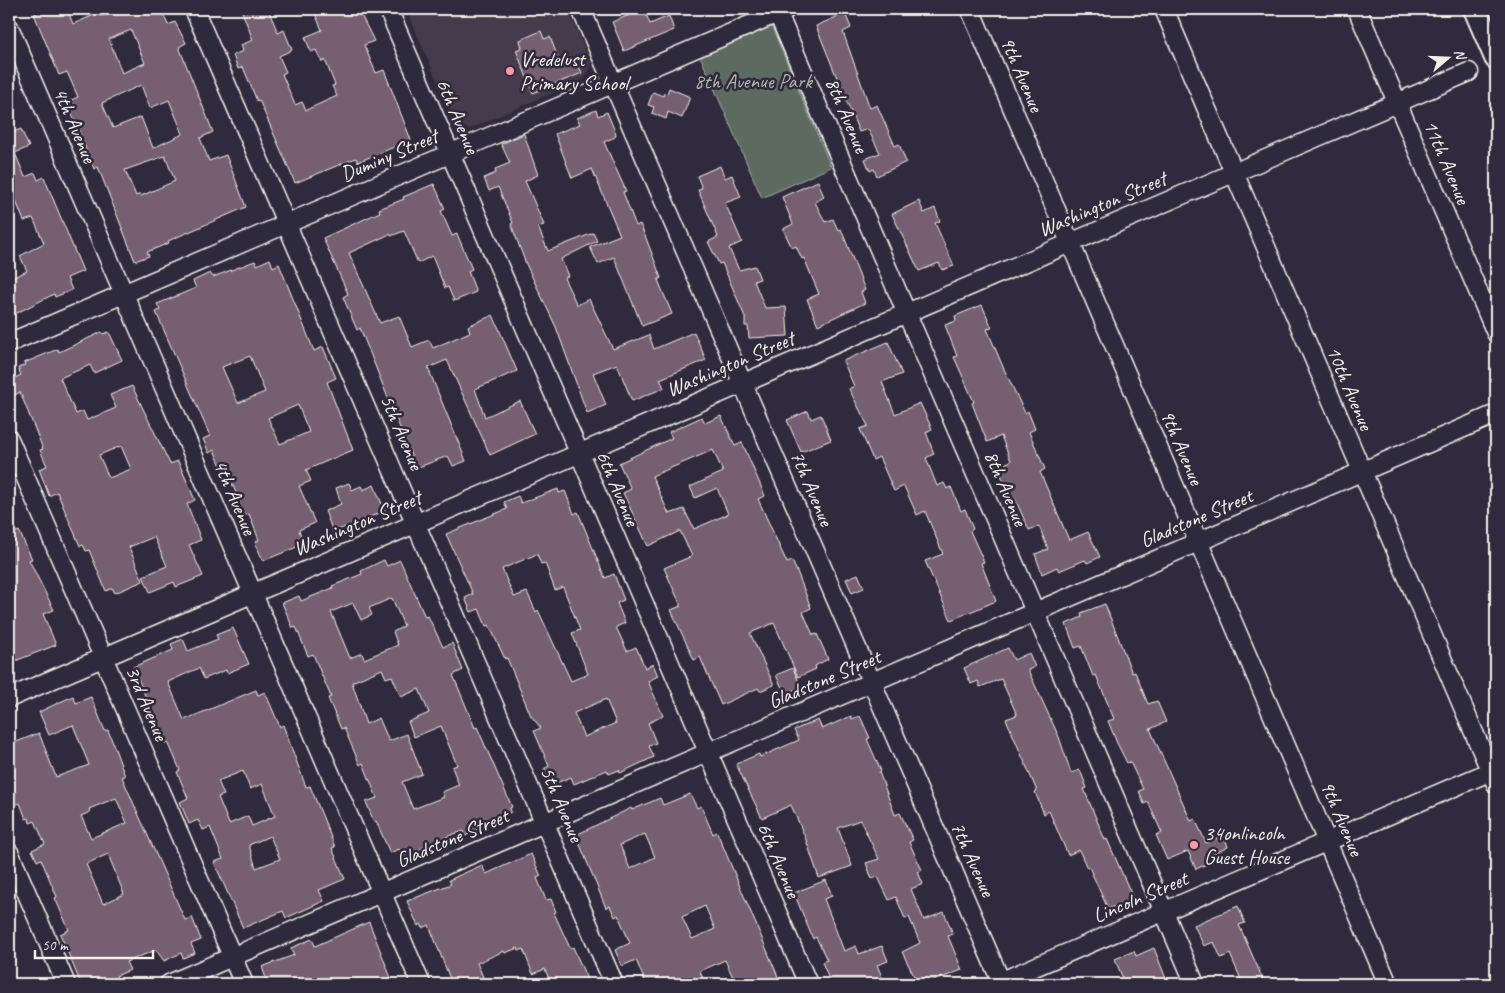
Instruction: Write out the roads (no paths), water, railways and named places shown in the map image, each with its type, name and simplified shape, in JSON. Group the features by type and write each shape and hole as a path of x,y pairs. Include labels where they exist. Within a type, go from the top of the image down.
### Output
{"main road":[{"path":"1475,9 1496,58"}],"street":[{"name":"5th Avenue","path":"194,9 614,984"},
{"name":"6th Avenue","path":"388,9 808,984"},
{"name":"7th Avenue","path":"581,9 999,983"},
{"name":"9th Avenue","path":"970,9 1388,984"},
{"name":"10th Avenue","path":"1164,9 1494,775"},
{"name":"11th Avenue","path":"1357,9 1496,333"},
{"name":"Duminy Street","path":"9,343 614,84 781,10"},
{"name":"8th Avenue","path":"781,10 907,312 1195,984"},
{"name":"4th Avenue","path":"9,27 251,593 421,984"},
{"name":"Washington Street","path":"9,698 1070,241 1469,72"},
{"name":"Gladstone Street","path":"169,984 708,752 872,684 1496,414"},
{"name":"3rd Avenue","path":"9,439 244,984"},
{"name":"Lincoln Street","path":"999,983 1328,842 1494,775"},
{"path":"9,852 66,984"}],"place":[{"name":"Vredelust Primary School","path":"510,71"},
{"name":"34onlincoln Guest House","path":"1194,845"}],"park label":[{"name":"8th Avenue Park","path":"753,81"}]}
